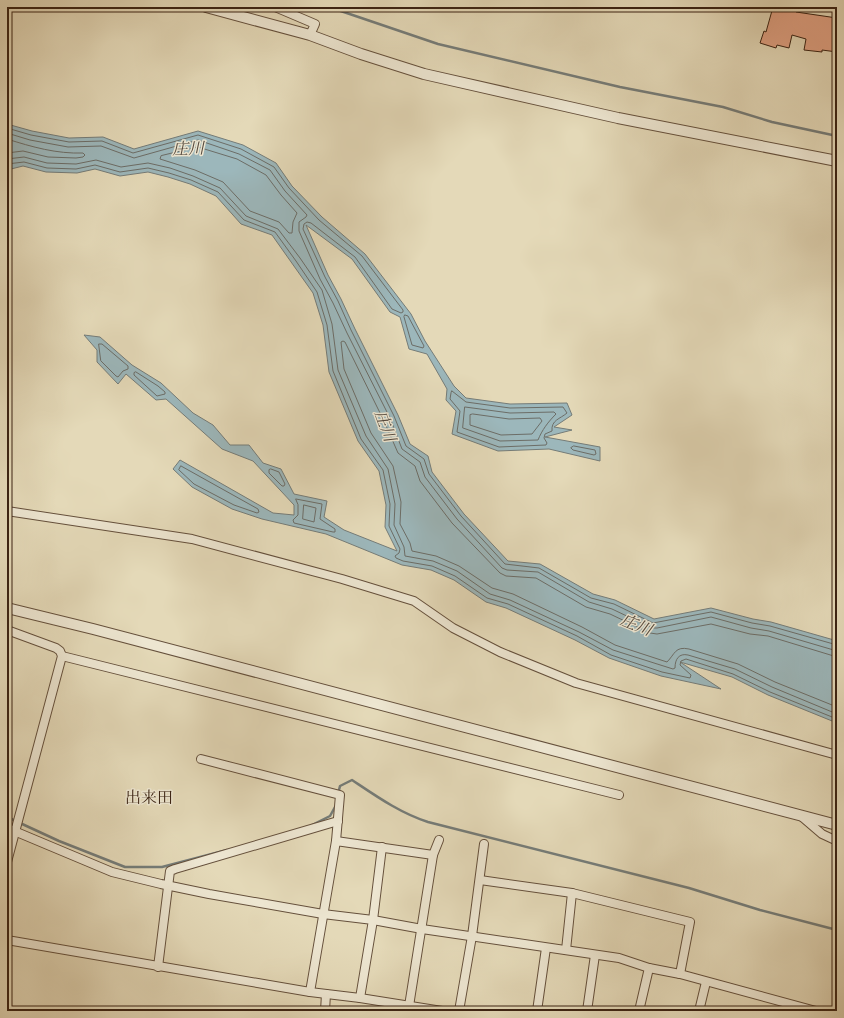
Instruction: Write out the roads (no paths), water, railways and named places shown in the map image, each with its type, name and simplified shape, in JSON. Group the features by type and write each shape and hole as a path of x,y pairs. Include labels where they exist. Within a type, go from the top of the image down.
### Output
{"street":[{"path":"206,7 310,35 361,54 424,74 618,118 837,161"},
{"path":"275,7 315,24 310,35"},
{"path":"7,511 192,539 342,578 414,601 453,628 494,649 576,683 837,755"},
{"path":"7,608 109,633 837,825"},
{"path":"7,630 56,648 60,651 62,656 7,862"},
{"path":"62,656 619,795"},
{"path":"201,759 340,795 336,841 310,992"},
{"path":"801,816 822,834 837,841"},
{"path":"158,967 170,885 170,872 175,869 338,821"},
{"path":"7,828 112,872 161,884 208,894 323,914 373,920 422,929 619,958 649,968 680,974 816,1011"},
{"path":"409,1006 433,854 439,840"},
{"path":"336,841 433,854"},
{"path":"459,1011 472,936 484,844"},
{"path":"360,998 373,920 382,848"},
{"path":"480,880 572,893 690,922 680,974"},
{"path":"566,950 572,893"},
{"path":"7,940 310,992 442,1011"},
{"path":"537,1011 546,948"},
{"path":"587,1011 595,955"},
{"path":"639,1011 649,968"},
{"path":"699,1011 706,982"},
{"path":"325,1011 326,994"}],"water":[{"name":"庄川","path":"7,124 32,131 69,138 103,137 134,149 198,131 243,145 276,163 292,186 322,217 365,254 411,314 425,341 454,386 466,398 510,404 567,403 572,415 554,427 572,430 545,437 600,447 600,461 549,449 498,451 452,434 456,411 446,400 447,389 427,354 409,349 400,317 390,312 352,259 306,225 328,275 398,415 410,444 428,456 432,472 464,514 508,561 540,564 593,594 615,600 654,619 711,608 771,622 834,640 837,643 837,723 768,695 732,677 680,662 721,689 661,676 609,658 575,640 506,608 486,602 454,580 431,570 402,565 326,534 262,519 232,509 192,487 173,469 180,460 273,513 294,515 294,505 253,461 222,449 166,399 156,400 126,374 118,384 97,362 97,350 84,335 100,337 132,365 161,383 193,413 213,425 230,445 249,445 263,463 281,469 294,494 327,501 324,517 344,530 397,551 385,527 386,505 379,471 358,441 329,372 323,325 313,293 272,235 241,224 216,196 190,184 168,177 148,172 120,176 95,169 77,173 46,172 23,166 11,169 7,168"}],"waterway":[{"path":"329,7 438,44 620,87 723,107 772,122 837,136"},
{"path":"338,794 340,786 352,780 398,809 428,822 689,888 760,910 837,930"},
{"path":"312,825 330,816 335,807"},
{"path":"7,817 59,841 125,867 162,867 227,850"}],"district":[{"name":"出来田","path":"149,798"}]}
